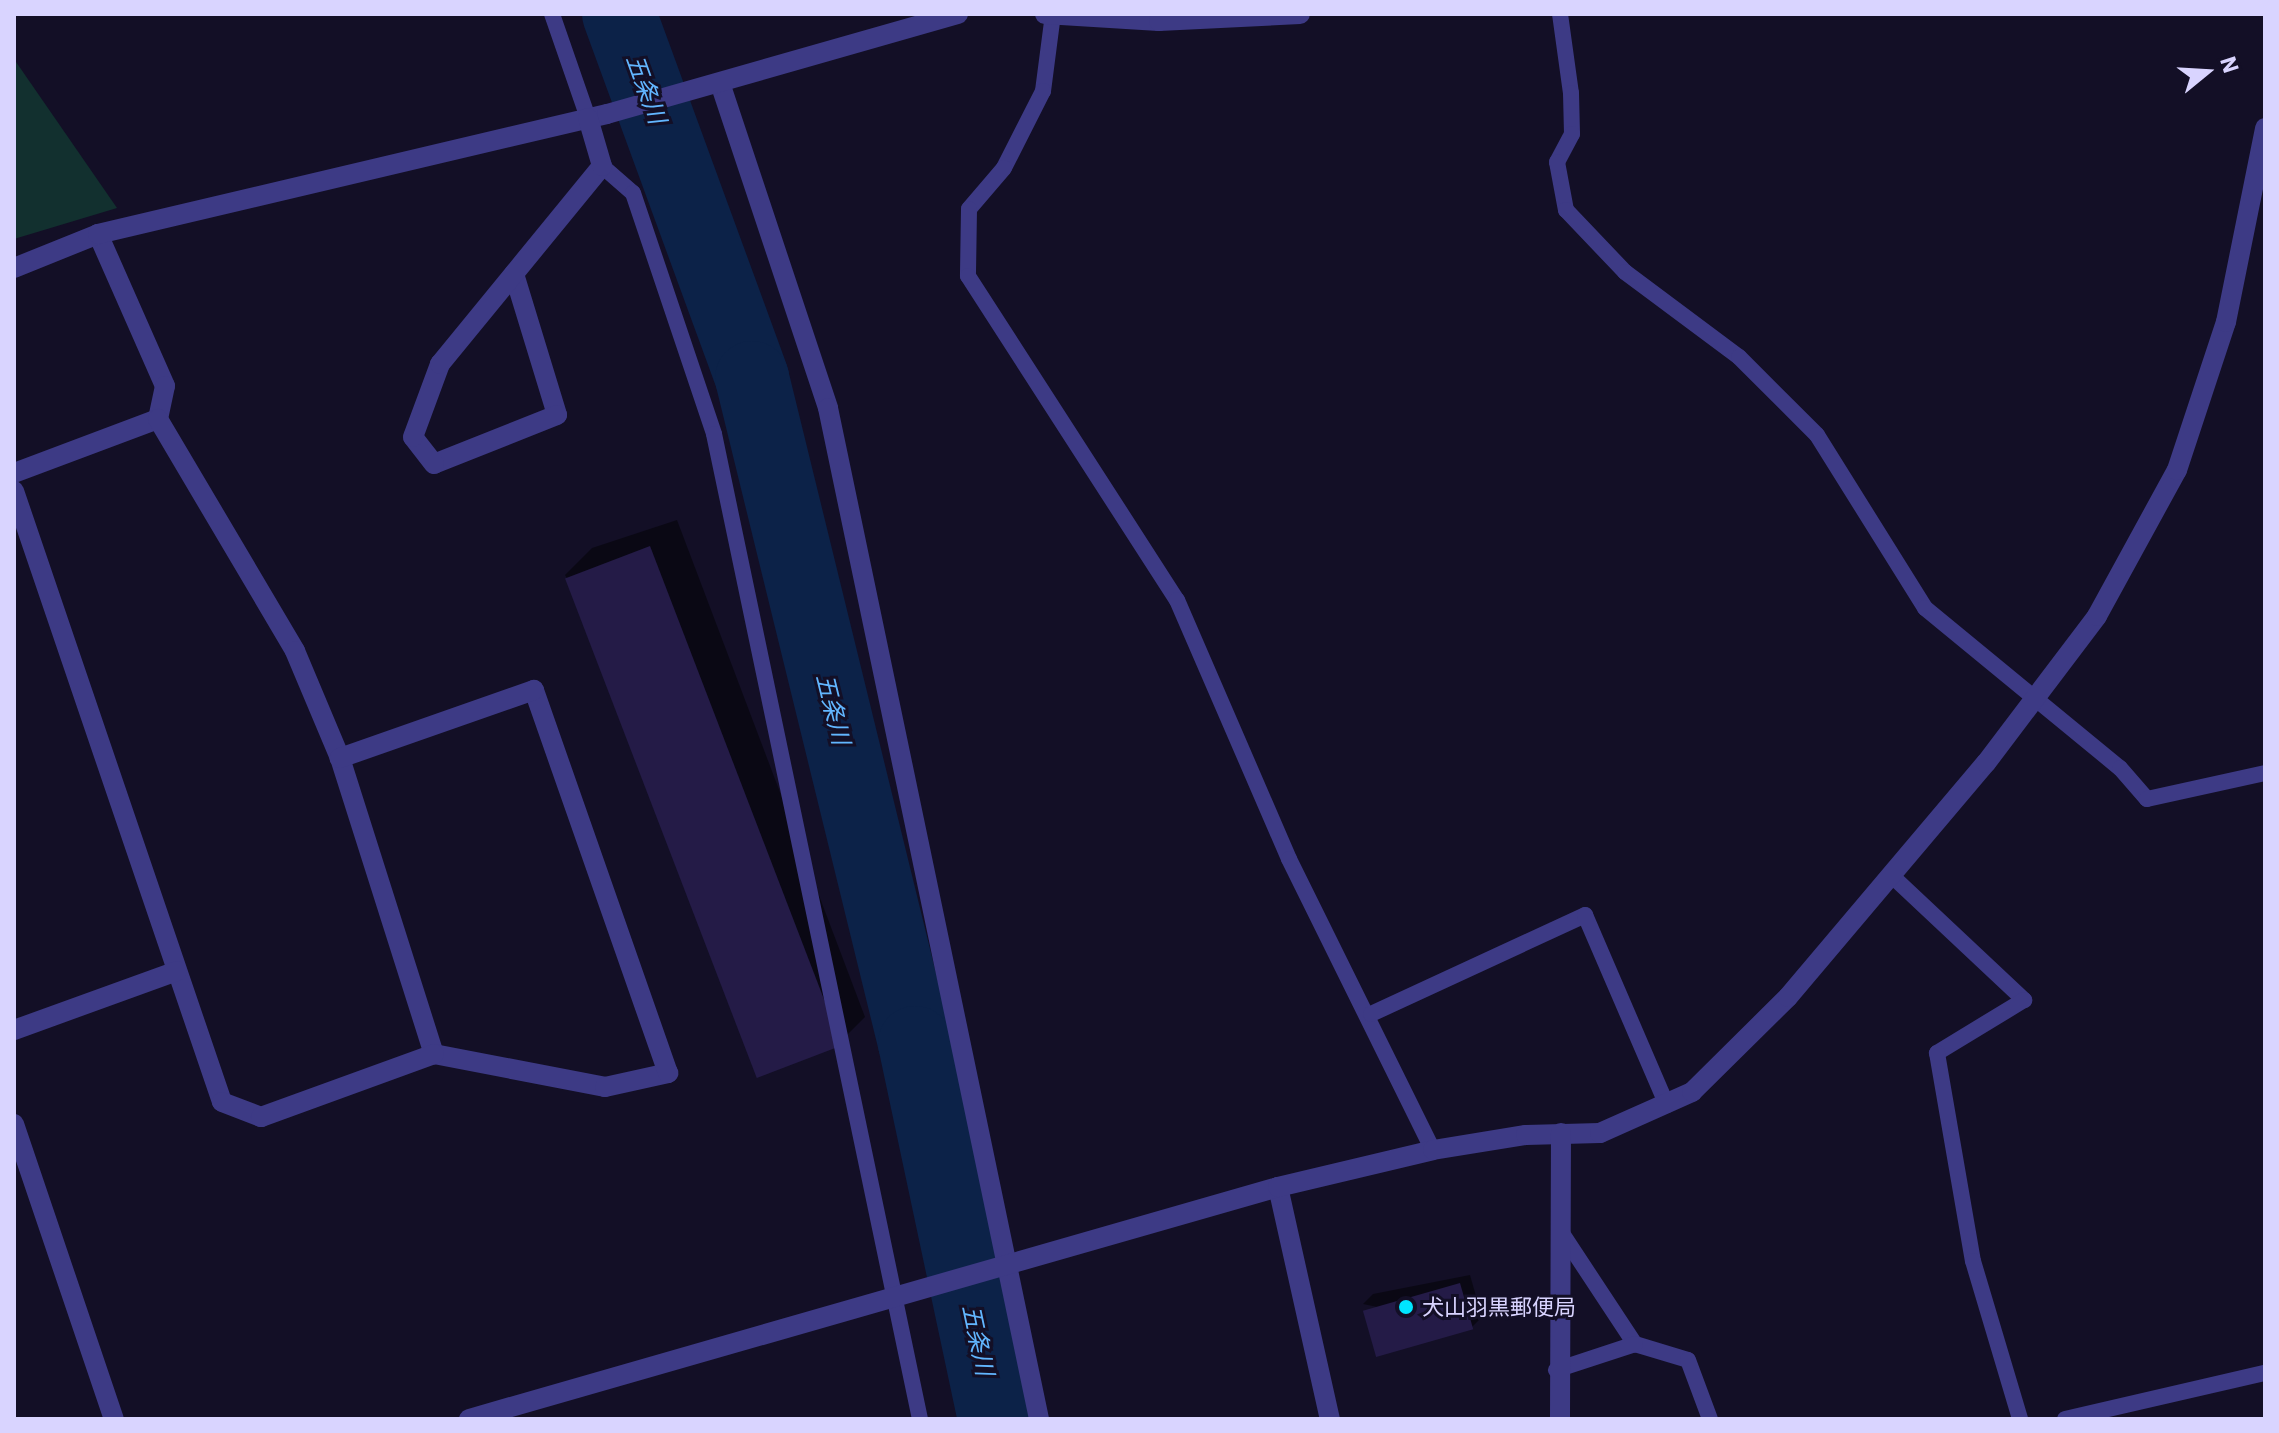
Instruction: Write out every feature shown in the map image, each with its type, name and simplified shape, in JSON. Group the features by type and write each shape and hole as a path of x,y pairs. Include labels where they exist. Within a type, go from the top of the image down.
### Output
{"street":[{"path":"14,268 98,234 597,116 958,14"},
{"path":"1045,14 1159,21 1300,14"},
{"path":"720,83 828,408 1039,1419"},
{"path":"514,274 557,415 434,464 413,437 440,364 602,166 597,116"},
{"path":"469,1419 1278,1187 1433,1150 1561,1133 1600,1133 1667,1105 1736,1054 1891,875 2037,698 2097,616 2177,470 2226,322 2265,128"},
{"path":"98,234 165,386 158,419 295,651 340,758 434,1054"},
{"path":"14,473 158,419"},
{"path":"14,491 222,1102 261,1117 434,1054 605,1087 668,1073 534,690 340,758"},
{"path":"14,1030 177,971"},
{"path":"14,1124 114,1419"},
{"path":"1560,1419 1556,1370 1563,1235 1561,1133"},
{"path":"1278,1187 1330,1419"}],"lane":[{"path":"552,14 597,116"},
{"path":"1053,14 1043,91 1004,168 969,209 968,276 1177,600 1289,859 1371,1014 1397,1086 1424,1121 1433,1150"},
{"path":"1560,14 1572,134 1557,162 1566,210 1625,272 1739,357 1817,435 1925,608 2037,698 2147,799 2265,773"},
{"path":"602,166 633,193 714,434 892,1298 920,1419"},
{"path":"1891,875 2024,1000 1937,1053 1973,1261 2020,1419"},
{"path":"1371,1014 1585,915 1667,1105"},
{"path":"1563,1235 1635,1344"},
{"path":"1556,1370 1635,1344 1688,1360 1710,1419"},
{"path":"2065,1419 2265,1373"}],"green space":[{"path":"14,59 117,208 14,239"}],"building":[{"path":"650,546 842,1045 757,1078 565,579"},
{"path":"1460,1283 1473,1329 1376,1357 1363,1311"}],"waterway":[{"name":"五条川","path":"619,14 752,378 915,1043 995,1419"}],"place":[{"name":"犬山羽黒郵便局","path":"1406,1307"}]}
